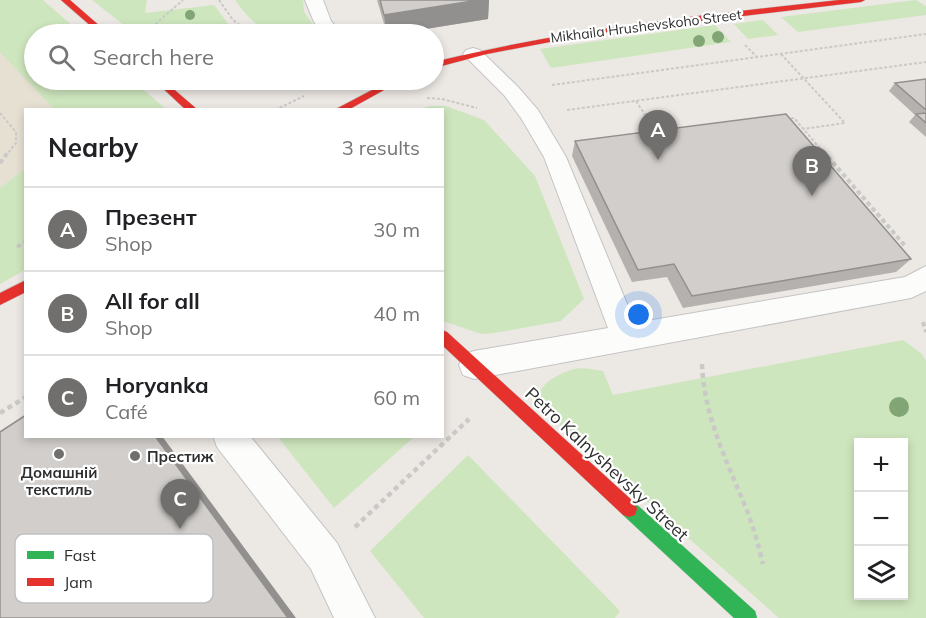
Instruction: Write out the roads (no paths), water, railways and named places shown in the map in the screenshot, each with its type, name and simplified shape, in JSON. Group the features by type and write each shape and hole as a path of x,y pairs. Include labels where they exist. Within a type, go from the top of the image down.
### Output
{"street":[{"path":"65,0 93,24"},
{"name":"Mikhaila Hrushevskoho Street","path":"444,62 558,36 861,0"},
{"path":"170,90 191,108"},
{"path":"342,108 374,90"},
{"path":"0,299 24,286"},
{"name":"Petro Kalnyshevsky Street","path":"444,338 748,618"}],"lane":[{"path":"314,0 325,24"},
{"path":"472,54 511,91 530,116 555,157 626,338"},
{"path":"474,365 910,287 926,277"},
{"path":"231,438 324,556 356,618"}],"place":[{"name":"Презент","path":"658,160"},
{"name":"All for all","path":"812,196"},
{"name":"Домашній текстиль","path":"59,454"},
{"name":"Престиж","path":"135,456"},
{"name":"Horyanka","path":"180,529"}]}
